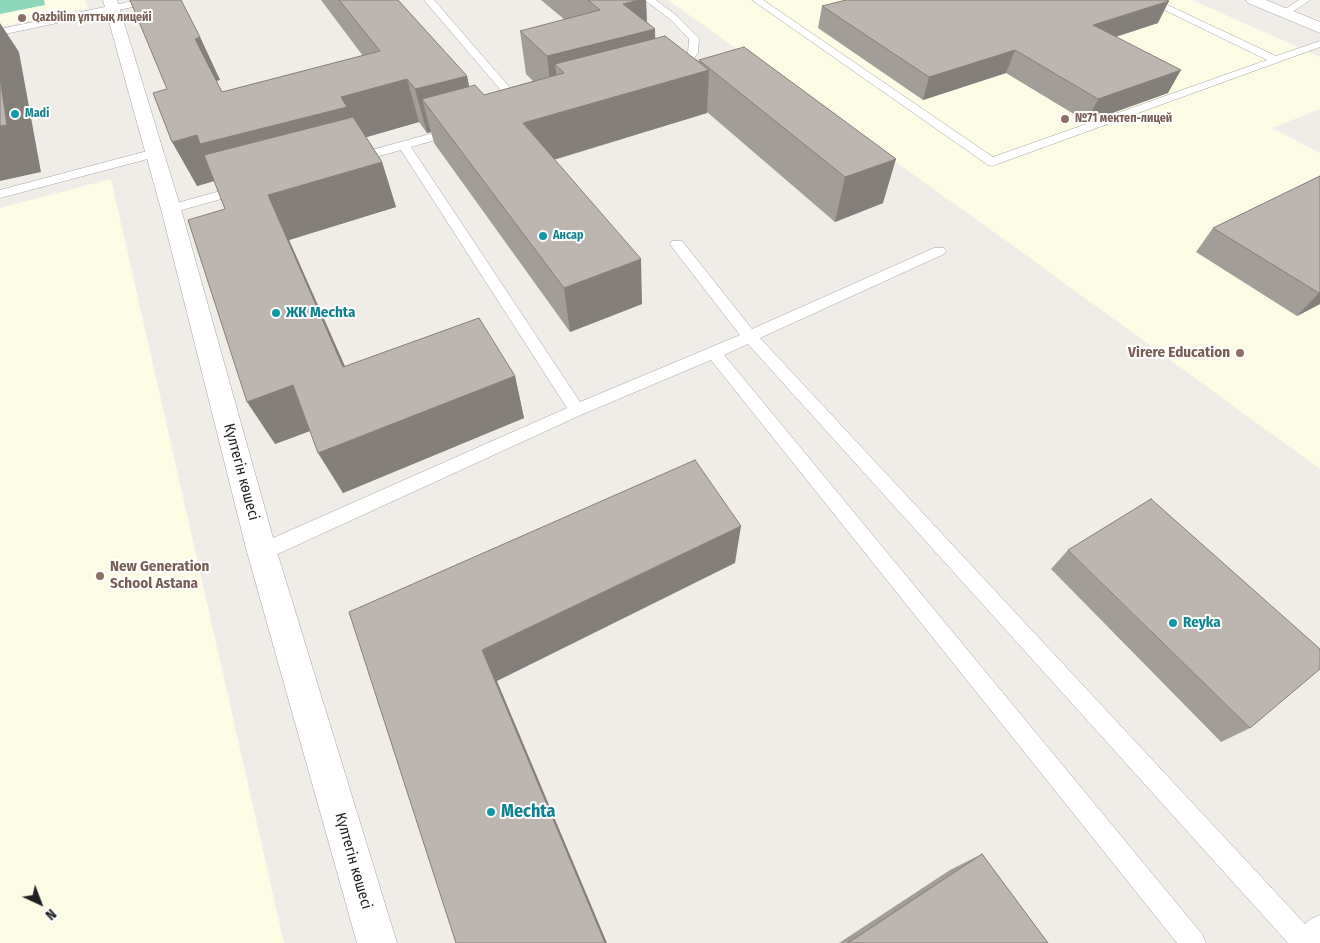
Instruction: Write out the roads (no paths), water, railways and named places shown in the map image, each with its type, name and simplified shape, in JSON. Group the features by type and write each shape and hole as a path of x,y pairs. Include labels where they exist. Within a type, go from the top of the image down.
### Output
{"street":[{"path":"1254,0 1320,28"},
{"name":"Күлтегін көшесі","path":"112,4 155,153 262,552 377,943"}],"lane":[{"path":"0,32 112,4 152,0"},
{"path":"429,0 525,112"},
{"path":"650,0 674,18 694,38 692,53 680,69 662,74"},
{"path":"757,0 992,162 1320,44"},
{"path":"1149,0 1276,60"},
{"path":"1285,13 1305,0"},
{"path":"339,163 469,127"},
{"path":"404,145 577,410"},
{"path":"0,194 155,153"},
{"path":"170,209 255,186"},
{"path":"677,244 750,337 1305,943 1320,928"},
{"path":"262,552 577,410 750,337 939,251"},
{"path":"714,353 1193,943"}],"place":[{"name":"Qazbilim ұлттық лицейі","path":"22,18"},
{"name":"Madi","path":"15,114"},
{"name":"№71 мектеп-лицей","path":"1065,119"},
{"name":"Ансар","path":"543,236"},
{"name":"ЖК Mechta","path":"276,313"},
{"name":"Virere Education","path":"1240,353"},
{"name":"New Generation School Astana","path":"100,576"},
{"name":"Reyka","path":"1173,623"},
{"name":"Mechta","path":"491,812"}]}
